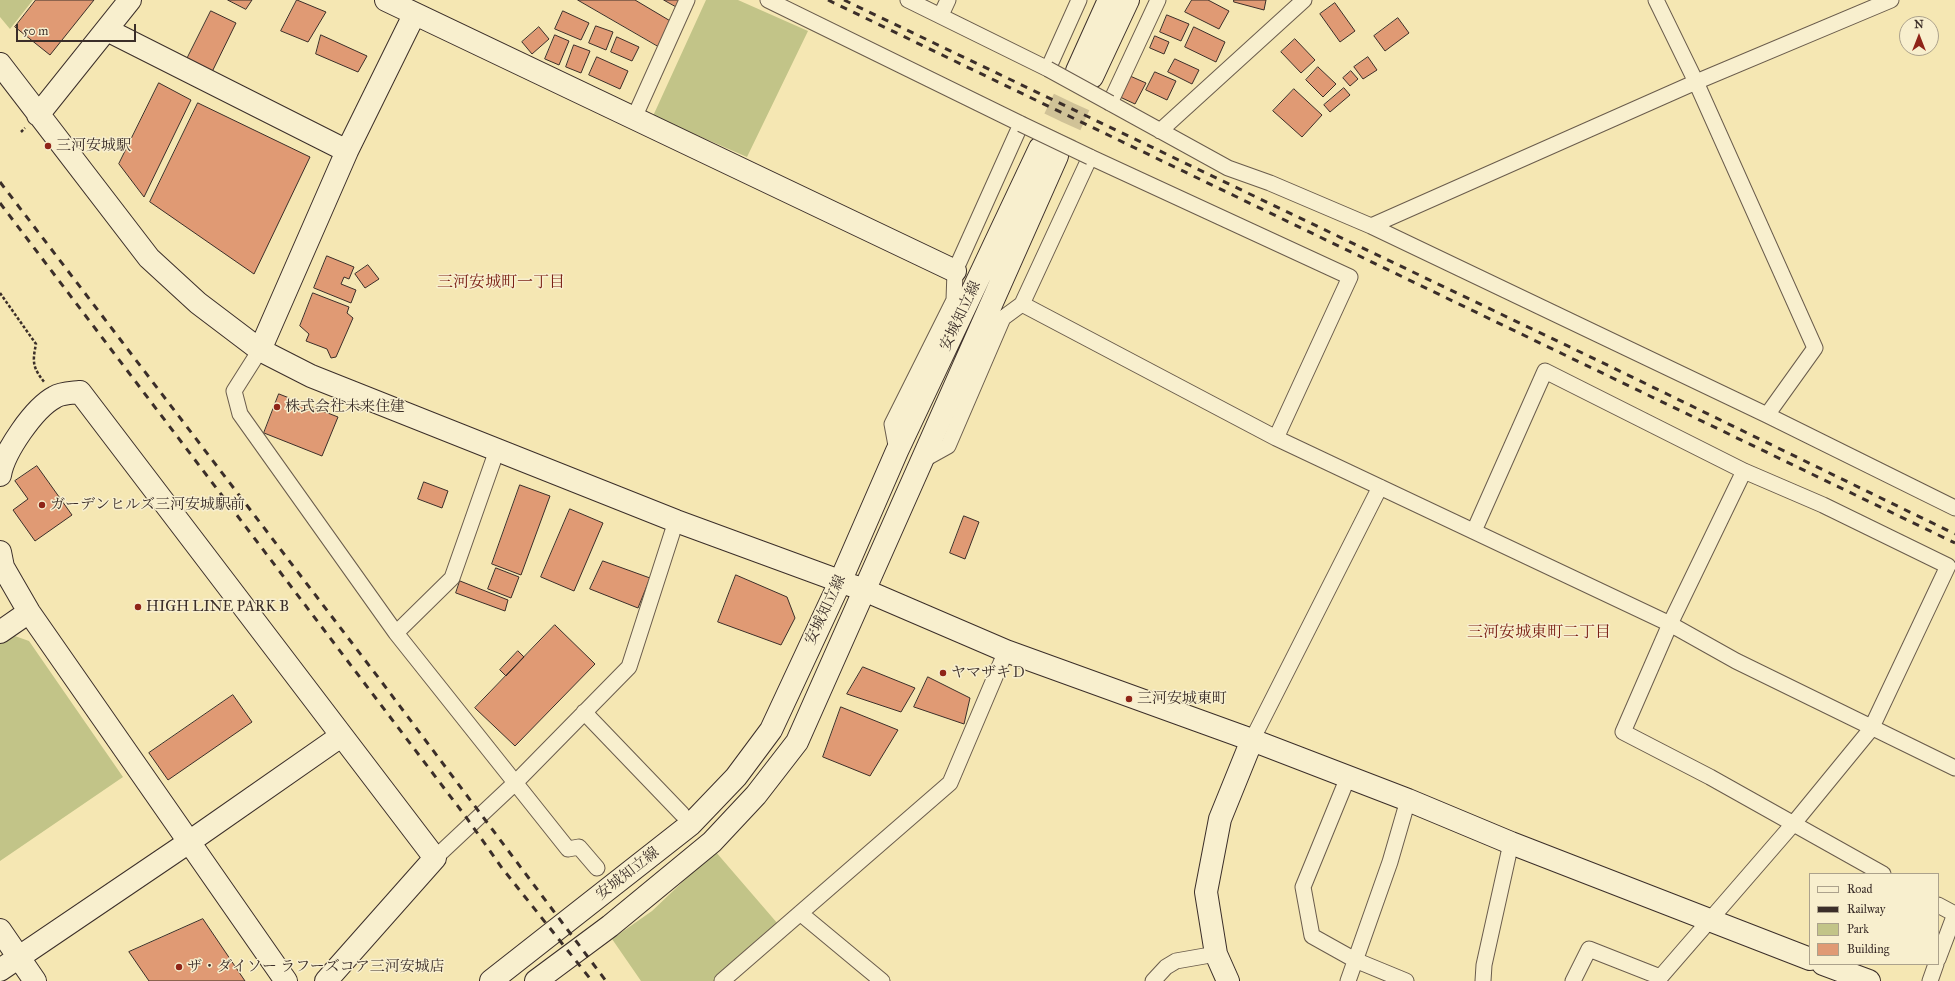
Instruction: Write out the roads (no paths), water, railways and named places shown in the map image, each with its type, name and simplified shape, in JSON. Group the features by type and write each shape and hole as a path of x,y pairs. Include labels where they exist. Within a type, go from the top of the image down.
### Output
{"street":[{"path":"38,115 130,0"},
{"path":"386,0 414,15 955,271"},
{"path":"634,118 687,0"},
{"path":"768,0 1090,157 1350,277 1276,438"},
{"path":"908,0 1048,69 1228,168 1270,183 1371,226 1767,415 1955,508"},
{"path":"941,15 948,0"},
{"path":"1048,69 1079,0"},
{"path":"1109,0 1084,74 1128,0"},
{"path":"1110,103 1158,0"},
{"path":"1160,131 1304,0"},
{"path":"1656,0 1696,82 1815,348 1767,415"},
{"path":"1371,226 1696,82 1891,0"},
{"path":"414,15 347,151 260,350 234,391 240,414 396,633 568,849 579,847 597,868"},
{"path":"107,30 347,151"},
{"path":"0,64 149,258 198,303 260,350 310,376 676,521 864,590 1006,651 1252,740 1408,800 1511,843 1709,921 1809,959"},
{"path":"897,451 892,424 954,300 955,271 1021,124"},
{"name":"安城知立線","path":"492,981 691,824 736,777 771,730 840,582 897,451 1049,152 920,461 797,742 756,794 712,842 610,926 536,981"},
{"path":"920,461 948,446 1003,318 1022,304 1090,157"},
{"path":"1022,304 1276,438 1670,624 1736,661 1871,729 1955,768"},
{"path":"1474,531 1545,371 1744,471 1823,505 1948,566 1871,729 1794,824 1659,979 1589,949 1573,981"},
{"path":"0,475 12,445 30,418 55,396 80,392 435,858"},
{"path":"396,633 452,578 497,450"},
{"path":"1744,471 1670,624 1623,732 1710,777 1881,873"},
{"path":"1228,981 1216,954 1206,892 1220,819 1252,740 1380,487"},
{"path":"326,981 435,858 514,783 629,667 676,521"},
{"path":"0,552 3,567 29,612 286,981"},
{"path":"0,632 29,612"},
{"path":"722,981 950,783 1006,651"},
{"path":"584,712 682,814"},
{"path":"7,981 0,970 189,842 341,736"},
{"path":"1348,777 1302,887 1312,936 1355,960 1406,981"},
{"path":"1348,981 1390,862 1408,800"},
{"path":"1483,981 1484,965 1511,843"},
{"path":"1939,906 1955,914 1939,956"},
{"path":"800,913 873,978"},
{"path":"0,930 35,981"},
{"path":"1153,981 1166,966 1176,961 1216,954"},
{"path":"1826,965 1869,981"},
{"path":"1930,981 1936,965"}],"tunnel":[{"path":"1040,148 1077,71"},
{"path":"1057,156 1092,77"}],"railway":[{"path":"828,0 1955,543"},
{"path":"844,0 1597,360 1955,534"},
{"path":"0,182 381,681 606,981"},
{"path":"0,203 466,817 502,868 592,981"}],"place":[{"name":"三河安城駅","path":"48,146"},
{"name":"株式会社未来住建","path":"277,407"},
{"name":"ガーデンヒルズ三河安城駅前","path":"42,505"},
{"name":"HIGH LINE PARK B","path":"138,607"},
{"name":"ヤマザキＤ","path":"943,673"},
{"name":"三河安城東町","path":"1129,699"},
{"name":"ザ・ダイソー ラフーズコア三河安城店","path":"179,967"}],"district":[{"name":"三河安城町一丁目","path":"501,283"},
{"name":"三河安城東町二丁目","path":"1539,633"}]}
